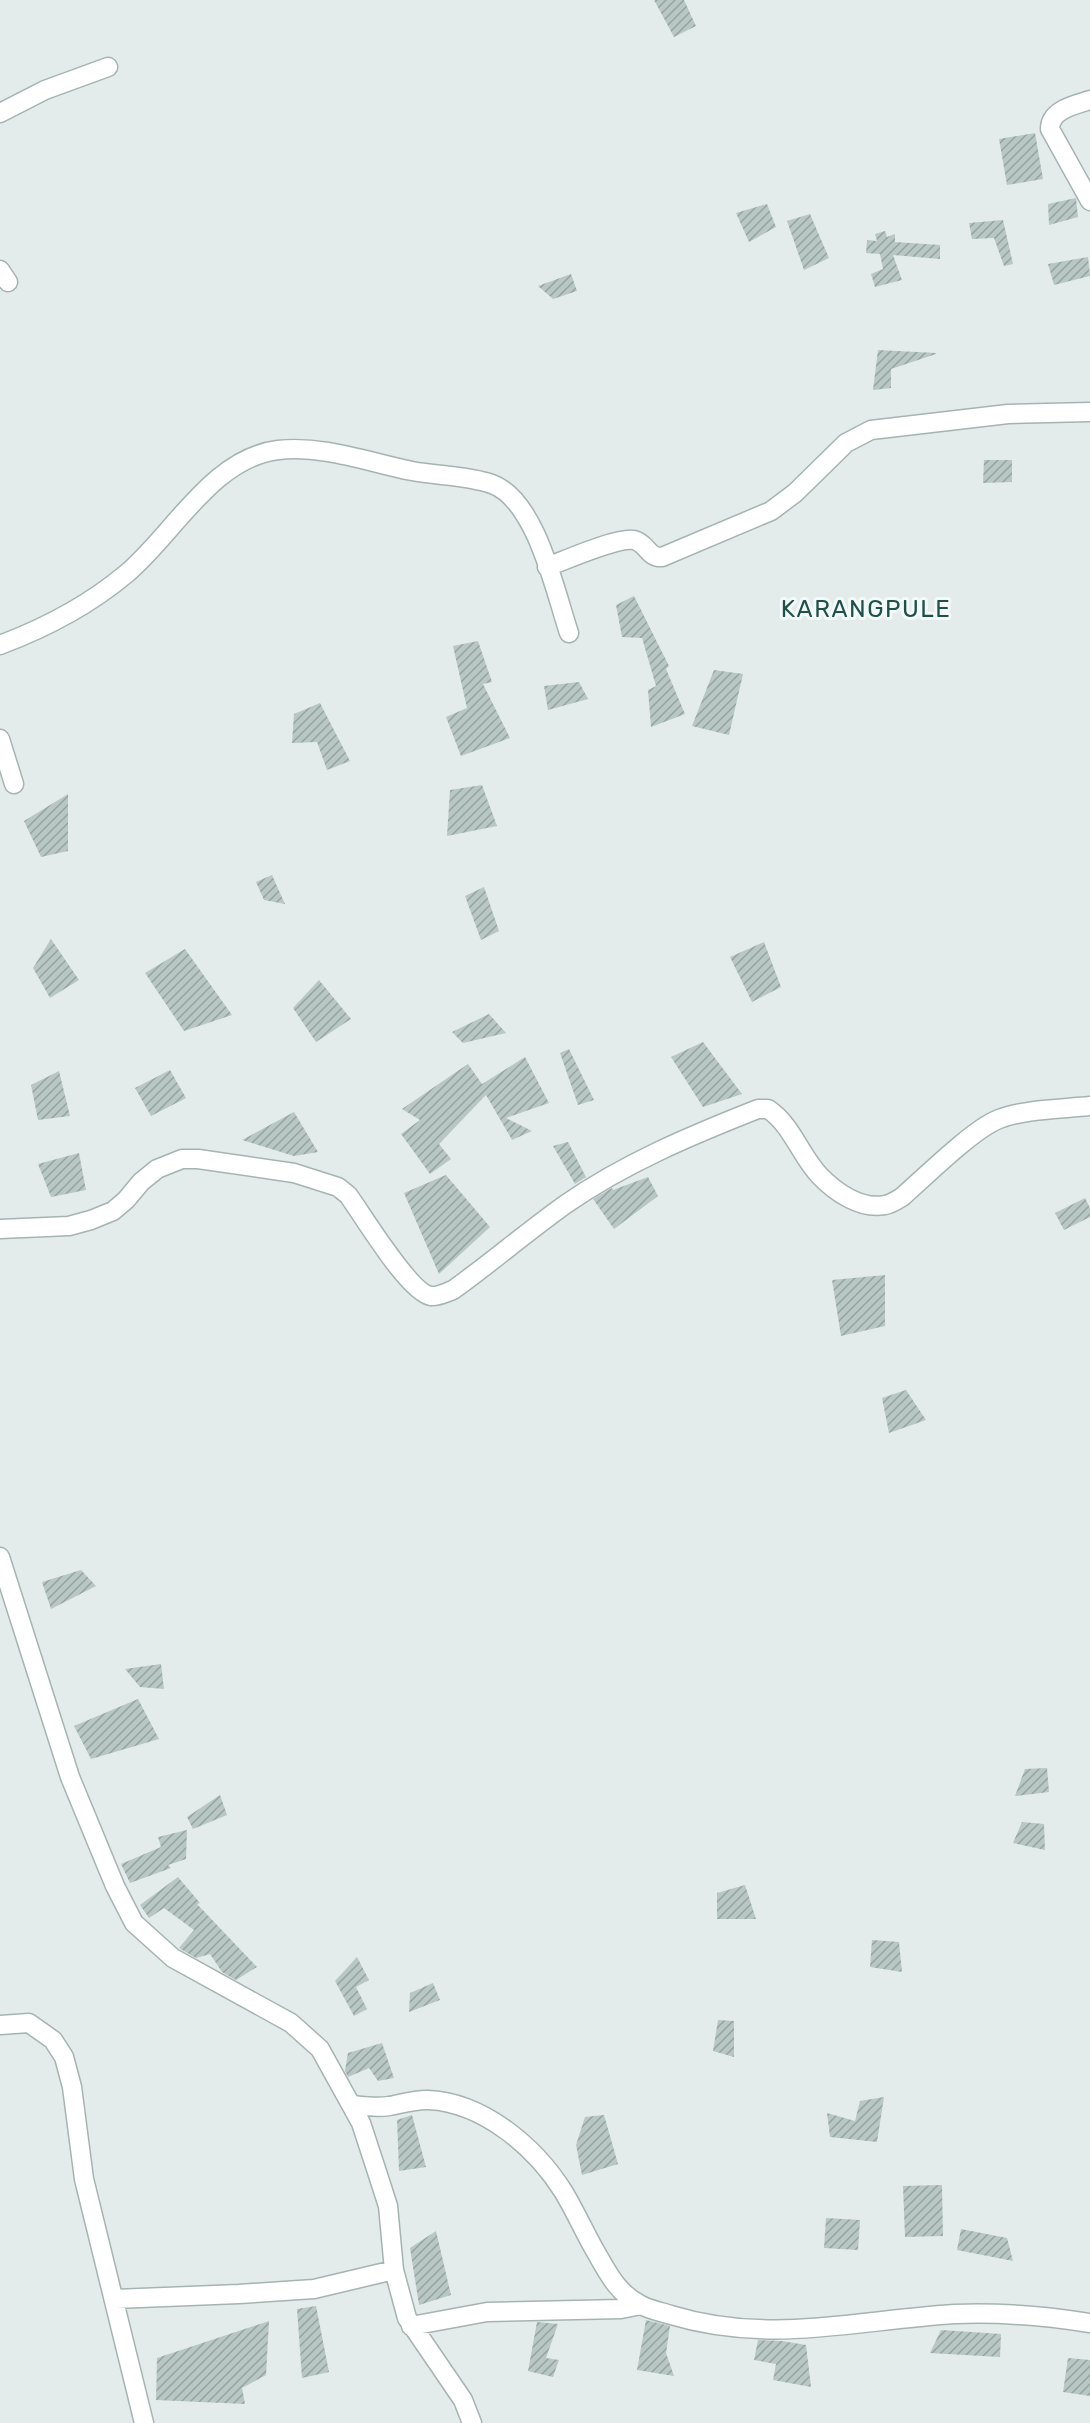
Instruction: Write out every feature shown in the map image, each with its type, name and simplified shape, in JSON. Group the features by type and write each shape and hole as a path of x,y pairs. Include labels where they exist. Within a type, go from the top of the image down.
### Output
{"street":[{"path":"0,112 45,90 108,67"},
{"path":"1090,100 1056,114 1050,123 1050,129 1090,201"},
{"path":"547,567 625,540 639,542 652,555 662,557 752,520 771,511 788,498 846,443 871,430 1008,414 1090,412"},
{"path":"0,645 52,623 80,608 126,574 194,501 221,476 245,460 276,450 324,452 428,474 474,478 510,494 521,508 547,567 569,633"},
{"path":"0,739 14,784"},
{"path":"0,1229 69,1226 91,1221 113,1211 141,1182 158,1169 182,1160 198,1159 294,1173 338,1187 348,1195 405,1276 420,1292 431,1296 453,1290 566,1204 603,1181 669,1146 758,1109 768,1108 779,1117 819,1176 852,1201 875,1206 888,1205 902,1197 978,1132 997,1120 1018,1114 1090,1106"},
{"path":"0,1559 70,1777 115,1886 134,1923 173,1958 291,2023 320,2049 361,2123 388,2206 394,2270 407,2318 463,2400 472,2423"},
{"path":"0,2025 29,2023 53,2040 64,2057 72,2087 84,2179 144,2423"},
{"path":"352,2105 386,2107 428,2099 464,2107 490,2119 534,2154 546,2168 562,2191 608,2276 641,2305 699,2323 744,2329 814,2329 955,2314 1035,2314 1090,2323"},
{"path":"114,2299 314,2289 394,2270"},
{"path":"411,2326 487,2312 621,2309 641,2305"}],"building":[{"path":"654,0 684,0 696,26 674,37"},
{"path":"1035,133 1043,179 1007,185 999,139"},
{"path":"1076,198 1078,217 1049,225 1048,204"},
{"path":"767,204 776,227 749,242 736,213"},
{"path":"810,214 829,258 804,270 787,221"},
{"path":"1003,220 1013,264 1004,266 994,238 972,239 969,223"},
{"path":"885,231 887,237 895,234 895,242 940,245 940,259 893,255 902,280 875,287 871,274 883,269 880,254 866,253 867,240 877,241 875,234"},
{"path":"1088,257 1090,276 1054,285 1048,264"},
{"path":"571,274 577,291 553,299 538,286"},
{"path":"878,350 936,354 891,369 891,388 873,390"},
{"path":"984,460 1012,460 1012,482 983,483"},
{"path":"634,596 669,666 666,669 685,714 651,727 648,690 656,686 642,638 622,637 616,605"},
{"path":"478,641 492,682 483,684 510,738 461,756 446,717 467,708 453,646"},
{"path":"714,670 743,674 729,735 692,726"},
{"path":"579,682 588,699 548,710 544,686"},
{"path":"320,703 350,761 327,770 317,742 292,743 294,714"},
{"path":"482,785 497,826 447,836 450,790"},
{"path":"68,794 68,851 41,857 24,821"},
{"path":"272,875 285,904 264,900 256,882"},
{"path":"484,887 499,931 481,940 465,896"},
{"path":"51,939 79,980 50,998 33,968"},
{"path":"764,942 781,987 752,1002 730,957"},
{"path":"185,949 232,1015 184,1031 145,973"},
{"path":"319,980 351,1019 316,1042 293,1008"},
{"path":"489,1014 506,1033 463,1043 452,1032"},
{"path":"703,1042 742,1094 703,1107 671,1057"},
{"path":"569,1049 594,1100 578,1105 560,1053"},
{"path":"525,1057 549,1103 506,1118 532,1131 512,1140 486,1095 439,1144 451,1159 430,1174 401,1134 420,1120 402,1109 468,1064 482,1084"},
{"path":"170,1070 186,1098 151,1116 135,1088"},
{"path":"59,1071 70,1116 38,1120 31,1085"},
{"path":"294,1112 318,1152 294,1156 242,1140"},
{"path":"568,1142 586,1177 575,1184 553,1146"},
{"path":"79,1153 86,1190 51,1197 38,1164"},
{"path":"446,1175 490,1227 439,1274 404,1193"},
{"path":"648,1177 658,1196 614,1229 593,1199 612,1188 613,1190"},
{"path":"1085,1198 1090,1208 1090,1217 1064,1230 1055,1213"},
{"path":"885,1275 885,1326 841,1336 832,1280"},
{"path":"906,1390 926,1420 889,1433 882,1398"},
{"path":"81,1570 96,1586 51,1609 42,1582"},
{"path":"161,1664 164,1689 140,1687 125,1669"},
{"path":"138,1699 159,1739 91,1759 74,1726"},
{"path":"1047,1768 1049,1792 1015,1796 1025,1769"},
{"path":"220,1795 227,1815 193,1829 187,1817"},
{"path":"1022,1822 1044,1824 1045,1850 1013,1843"},
{"path":"187,1830 186,1859 168,1865 171,1868 130,1883 121,1864 161,1847 158,1837"},
{"path":"178,1877 200,1903 197,1904 257,1967 236,1980 222,1972 210,1954 196,1958 179,1948 194,1930 164,1908 149,1918 140,1905"},
{"path":"745,1885 756,1919 717,1919 717,1893"},
{"path":"872,1940 899,1942 902,1972 870,1967"},
{"path":"357,1957 369,1980 356,1987 367,2009 354,2016 335,1981"},
{"path":"433,1983 440,2000 409,2012 410,1993"},
{"path":"718,2020 734,2021 734,2057 713,2051"},
{"path":"382,2043 394,2078 378,2081 369,2068 348,2077 345,2071 348,2053"},
{"path":"884,2097 877,2142 830,2137 827,2113 855,2121 860,2101"},
{"path":"412,2115 426,2167 399,2171 397,2120"},
{"path":"604,2115 618,2164 582,2175 576,2145 585,2117"},
{"path":"942,2185 943,2236 905,2237 903,2186"},
{"path":"826,2218 860,2220 858,2250 824,2248"},
{"path":"961,2229 1007,2238 1013,2261 957,2250"},
{"path":"436,2231 451,2295 419,2305 410,2248"},
{"path":"316,2306 329,2372 302,2378 297,2309"},
{"path":"646,2320 670,2326 666,2353 674,2376 637,2370"},
{"path":"269,2321 266,2375 242,2388 245,2404 156,2400 157,2358"},
{"path":"537,2322 558,2324 546,2358 559,2360 553,2377 528,2371"},
{"path":"941,2330 1001,2334 1000,2357 930,2353"},
{"path":"758,2340 806,2345 811,2387 773,2380 776,2364 754,2360"},
{"path":"1068,2358 1090,2360 1090,2396 1063,2392"}],"district":[{"name":"KARANGPULE","path":"866,609"}]}
